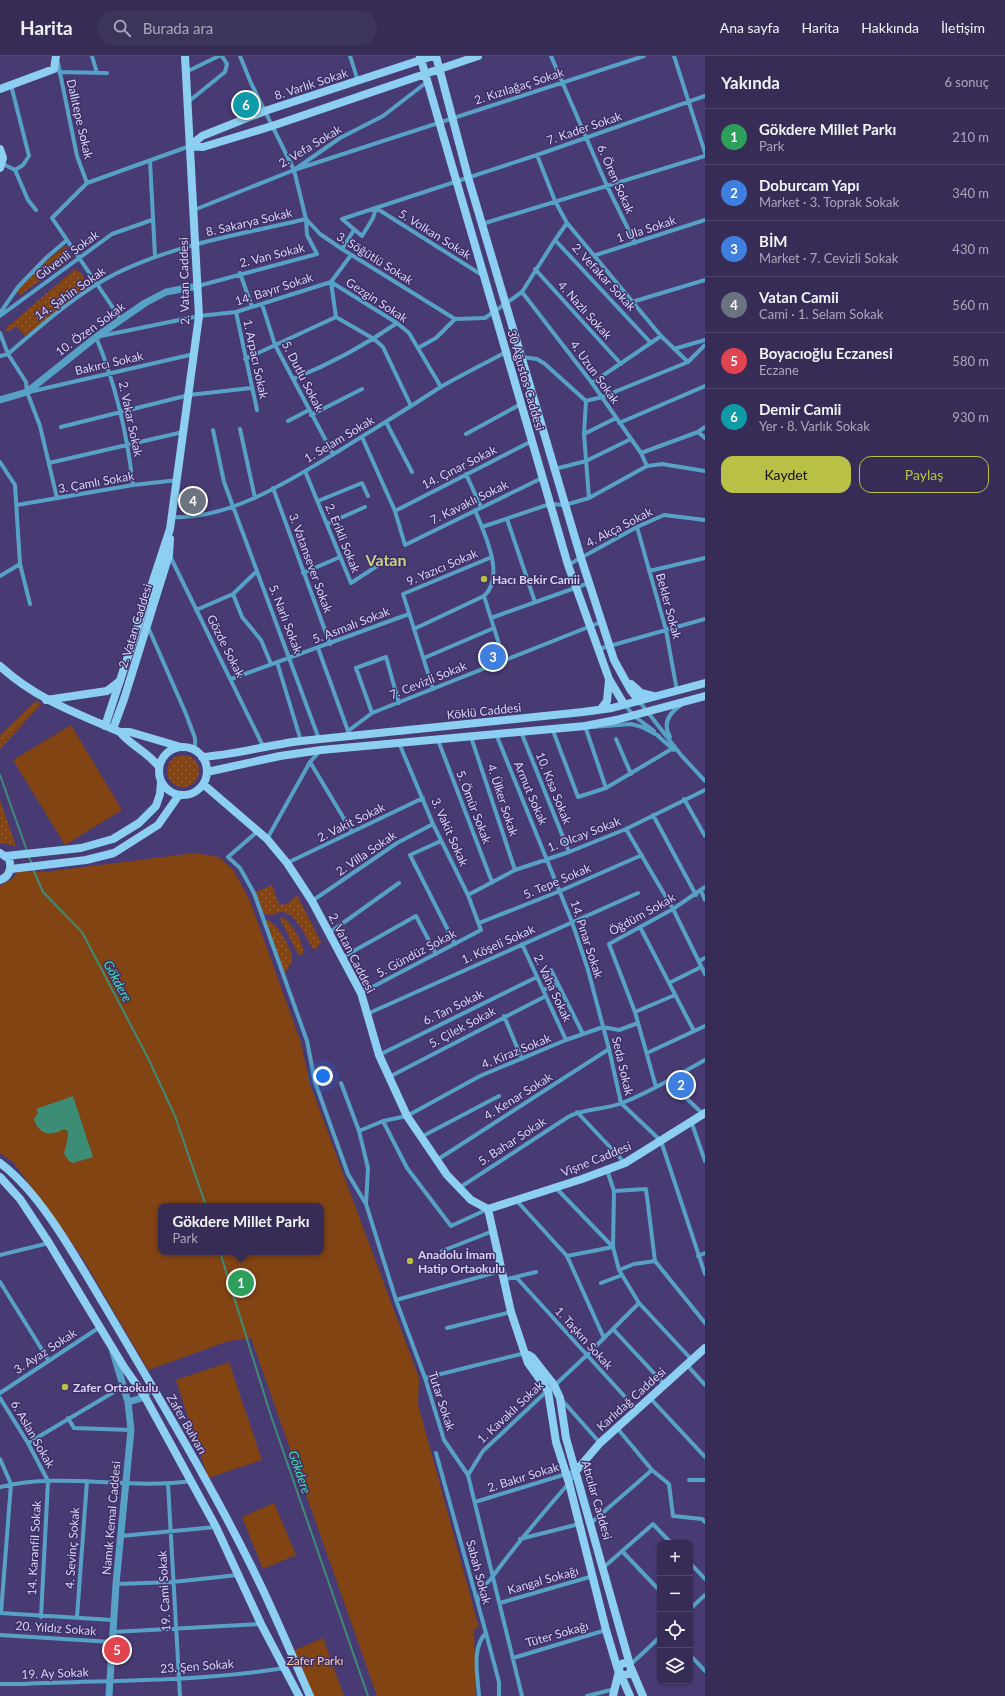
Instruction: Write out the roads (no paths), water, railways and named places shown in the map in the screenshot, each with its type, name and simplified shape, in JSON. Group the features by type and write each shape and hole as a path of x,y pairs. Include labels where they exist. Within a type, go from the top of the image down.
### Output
{"main road":[{"name":"2. Vatan Caddesi","path":"113,729 121,680 173,517 183,432 195,354 199,316 198,286 185,56"},
{"name":"8. Varlık Sokak","path":"190,146 202,136 265,111 358,81 420,58 433,56"},
{"name":"30 Ağustos Caddesi","path":"436,56 440,69 455,180 568,565 609,679 624,704"},
{"name":"8. Varlık Sokak","path":"190,146 204,147 272,126 478,56"},
{"path":"0,89 47,73 54,69 57,57"},
{"name":"30 Ağustos Caddesi","path":"420,58 428,82 446,120 468,177 581,558 610,646 622,675 639,701"},
{"path":"0,149 1,166"},
{"name":"2. Vatan Caddesi","path":"113,729 148,626 169,555 170,529"},
{"path":"0,666 46,700 113,729 130,732 195,751 202,757 207,772 203,784 195,792 180,795 166,788 161,782"},
{"path":"622,675 641,693 656,697"},
{"path":"601,709 607,701 609,679"},
{"path":"46,700 107,691 113,688 121,680"},
{"name":"Köklü Caddesi","path":"202,757 220,756 263,746 319,739 348,733 475,724 601,709 656,697 705,682"},
{"name":"Köklü Caddesi","path":"207,772 280,756 321,750 585,726 634,716 705,696"},
{"path":"6,855 46,852 100,844 125,832 148,815 156,806 160,794 161,782 159,767 144,750 126,740 113,729"},
{"path":"159,767 167,753 181,747"},
{"name":"2. Vatan Caddesi","path":"203,784 267,840 287,864 312,901 343,957 360,993 379,1055 407,1116 437,1160 459,1188 471,1200 488,1209"},
{"path":"0,880 6,877 13,868 101,857 121,849 158,825 180,795"},
{"path":"6,855 13,868"},
{"name":"Vişne Caddesi","path":"488,1209 555,1188 624,1163 704,1114"},
{"name":"Zafer Bulvarı","path":"0,1163 26,1185 41,1206 84,1271 151,1385 208,1486 262,1588 310,1696"},
{"name":"Zafer Bulvarı","path":"0,1177 20,1199 49,1243 110,1344 145,1397 216,1527 261,1624 285,1668 297,1696"},
{"name":"Atıcılar Caddesi","path":"488,1209 494,1231 500,1271 511,1312 528,1362 560,1398 566,1438 604,1567 630,1667 642,1696"},
{"name":"Karlıdağ Caddesi","path":"576,1471 600,1443 705,1348"},
{"name":"Atıcılar Caddesi","path":"551,1388 556,1442 569,1483 606,1630 619,1671 614,1692"},
{"path":"619,1671 624,1675 628,1674 630,1667"},
{"path":"619,1671 630,1696"}],"street":[{"path":"92,56 97,73"},
{"path":"186,73 220,56 227,64 225,72 188,102"},
{"name":"3. Söğütlü Sokak","path":"240,56 251,84 294,170 306,219 320,234 342,249 455,319"},
{"path":"350,56 358,81"},
{"name":"6. Ören Sokak","path":"551,56 607,186 635,243"},
{"name":"2. Kızılağaç Sokak","path":"294,170 644,56"},
{"path":"482,224 705,155 674,56"},
{"name":"Dallıtepe Sokak","path":"57,57 77,156 87,183"},
{"path":"59,72 107,73"},
{"name":"2. Vefa Sokak","path":"194,210 294,170 340,138 383,116 428,82"},
{"path":"1,166 15,170 23,165 29,156 10,85"},
{"name":"7. Kader Sokak","path":"468,177 538,155 705,96"},
{"name":"8. Varlık Sokak","path":"87,183 190,146"},
{"path":"538,155 555,201 567,223 661,336 688,362"},
{"path":"150,161 155,256"},
{"path":"15,170 28,200 36,210"},
{"name":"5. Volkan Sokak","path":"354,230 342,219 455,180 468,177"},
{"path":"87,183 52,218 120,318"},
{"path":"342,249 354,230 362,236 373,218 376,208"},
{"name":"5. Volkan Sokak","path":"376,208 484,276"},
{"name":"8. Sakarya Sokak","path":"196,245 306,219"},
{"name":"2. Van Sokak","path":"198,286 240,273 317,254 307,235 306,219"},
{"name":"Güvenli Sokak","path":"0,316 112,234 152,220"},
{"name":"1 Ula Sokak","path":"593,256 705,220"},
{"name":"2. Vefakar Sokak","path":"567,223 555,240 651,343"},
{"path":"0,313 18,287 46,258 67,240"},
{"path":"418,348 436,338 455,319 484,318 522,292 535,269 555,240"},
{"name":"14. Şahin Sokak","path":"8,354 70,303 97,284 117,273 155,256 196,245"},
{"name":"Gezgin Sokak","path":"351,255 331,282 397,323 409,333 441,387"},
{"name":"4. Nazlı Sokak","path":"535,269 621,364"},
{"path":"240,273 252,307"},
{"path":"632,302 705,280"},
{"path":"331,282 336,317"},
{"name":"14. Bayır Sokak","path":"96,337 199,316 236,312 331,282"},
{"name":"10. Özen Sokak","path":"0,400 27,392 120,318 166,292 198,286"},
{"name":"4. Uzun Sokak","path":"522,292 592,383 631,439 647,466"},
{"name":"5. Dutlu Sokak","path":"262,304 275,345 333,454"},
{"name":"1. Arpacı Sokak","path":"236,312 251,388 257,410"},
{"path":"336,317 374,339 383,347 411,406"},
{"path":"245,359 336,317"},
{"path":"293,379 335,362 374,339 397,323"},
{"path":"0,333 8,354 26,382 27,392 40,426 57,498"},
{"path":"592,383 661,336"},
{"name":"2. Vakar Sokak","path":"96,337 110,373 120,412 133,485"},
{"path":"674,349 705,340"},
{"path":"586,401 602,397 688,362 705,345"},
{"name":"1. Selam Sokak","path":"173,517 190,518 233,506 254,498 333,454 441,387 506,352"},
{"path":"0,356 8,354"},
{"name":"Bakırcı Sokak","path":"27,392 195,354"},
{"path":"522,357 537,359 545,364 586,401"},
{"path":"619,422 705,386"},
{"path":"61,428 188,395 251,388"},
{"path":"311,415 362,389"},
{"path":"586,401 584,434 589,498"},
{"path":"466,434 521,404"},
{"path":"288,421 309,410"},
{"path":"584,434 616,418"},
{"path":"386,422 412,472"},
{"path":"640,453 698,432 705,427"},
{"path":"240,429 254,498"},
{"name":"5. Narlı Sokak","path":"213,430 224,482 319,739"},
{"path":"48,463 183,432"},
{"path":"698,432 705,438"},
{"path":"362,436 396,511"},
{"path":"555,469 586,461 631,439"},
{"name":"14. Çınar Sokak","path":"396,511 532,441"},
{"path":"0,462 15,485 20,564 30,604"},
{"path":"482,527 550,504 565,505 589,498 647,466 662,464 705,471"},
{"name":"2. Erikli Sokak","path":"305,470 351,583 377,566"},
{"path":"466,474 481,507"},
{"name":"7. Kavaklı Sokak","path":"396,511 405,545 543,478"},
{"name":"3. Çamlı Sokak","path":"17,505 133,485 178,480"},
{"path":"318,501 362,483 368,496"},
{"name":"3. Vatansever Sokak","path":"273,488 330,644"},
{"path":"327,524 365,507"},
{"path":"414,629 484,596 490,591 494,583 492,557 475,510"},
{"name":"4. Akça Sokak","path":"568,565 637,526 664,515 705,520"},
{"path":"506,520 535,602"},
{"name":"Bekler Sokak","path":"637,526 666,630 677,691"},
{"name":"Gözde Sokak","path":"169,555 263,746"},
{"path":"303,573 340,557"},
{"name":"9. Yazıcı Sokak","path":"433,689 403,594 492,557"},
{"path":"649,571 705,558"},
{"path":"0,576 20,564"},
{"path":"196,610 233,594 257,571"},
{"path":"491,618 589,583"},
{"path":"233,594 242,617 262,640 271,664"},
{"path":"484,596 504,660"},
{"name":"5. Asmalı Sokak","path":"231,679 409,614"},
{"path":"598,649 705,619"},
{"name":"7. Cevizli Sokak","path":"348,733 372,714 602,621"},
{"path":"148,626 186,714 195,738 195,751"},
{"path":"424,658 494,628"},
{"path":"318,648 348,733"},
{"path":"372,714 356,668 386,657 399,703"},
{"path":"277,662 300,741"},
{"path":"639,701 674,748 705,781"},
{"path":"674,748 668,734 666,723 668,715 684,703"},
{"path":"624,704 634,716 674,748"},
{"path":"606,788 585,726 599,728 631,724 642,727 659,736"},
{"path":"552,728 578,797 606,788 674,748"},
{"name":"10. Kısa Sokak","path":"520,731 569,852"},
{"name":"Armut Sokak","path":"496,734 548,859"},
{"name":"4. Ülker Sokak","path":"471,737 515,870"},
{"path":"616,739 630,774"},
{"name":"5. Ömür Sokak","path":"438,740 492,882"},
{"name":"3. Vakit Sokak","path":"399,743 433,824 468,895 481,930"},
{"path":"267,840 310,762 321,750"},
{"path":"310,762 352,832"},
{"name":"1. Olcay Sokak","path":"468,895 515,870 569,852 626,829 684,799 705,790"},
{"name":"2. Vakit Sokak","path":"287,864 423,798"},
{"path":"684,799 705,836"},
{"path":"653,815 696,895"},
{"name":"2. Villa Sokak","path":"312,901 397,843 433,824"},
{"path":"626,829 673,909 705,974"},
{"path":"258,831 228,857 240,868 254,893 307,1041 315,1082 348,1174 366,1204"},
{"path":"441,841 410,855 455,944"},
{"name":"5. Tepe Sokak","path":"479,923 560,891 642,855"},
{"name":"14. Pınar Sokak","path":"548,859 572,922 588,970 603,1027"},
{"path":"329,934 399,883"},
{"name":"Öğdüm Sokak","path":"656,1087 635,1012 609,944 673,909 696,895 705,887"},
{"path":"701,891 705,900"},
{"name":"1. Köşeli Sokak","path":"367,1014 638,893"},
{"path":"343,957 416,916 436,954"},
{"path":"640,927 694,1031"},
{"name":"5. Gündüz Sokak","path":"360,993 481,930"},
{"name":"2. Vaha Sokak","path":"522,944 566,1040"},
{"path":"699,961 705,958"},
{"path":"669,983 702,967"},
{"path":"551,970 583,1034"},
{"name":"6. Tan Sokak","path":"379,1055 536,977"},
{"path":"543,990 558,984"},
{"path":"635,1012 675,995"},
{"name":"5. Çilek Sokak","path":"389,1078 504,1016 546,996"},
{"path":"504,1016 522,1059"},
{"name":"4. Kiraz Sokak","path":"359,1131 382,1121 407,1116 480,1076 566,1040 603,1027 619,1030 638,1023"},
{"path":"647,1053 705,1026"},
{"name":"Seda Sokak","path":"603,1027 621,1104 661,1141"},
{"name":"4. Kenar Sokak","path":"437,1160 609,1049"},
{"path":"577,1112 621,1104 668,1081 705,1060"},
{"path":"668,1081 704,1114"},
{"path":"341,1083 359,1131 368,1168 366,1204"},
{"path":"422,1137 499,1096"},
{"path":"577,1112 624,1163"},
{"name":"5. Bahar Sokak","path":"459,1188 577,1112"},
{"path":"382,1121 407,1168 451,1226 488,1209"},
{"path":"691,1121 705,1161"},
{"path":"661,1141 705,1274"},
{"path":"607,1170 614,1191 613,1247 619,1270 639,1303 689,1362 705,1385"},
{"path":"555,1188 613,1247"},
{"path":"614,1191 646,1188 655,1261 705,1323"},
{"path":"516,1200 567,1256 604,1338"},
{"name":"Tutar Sokak","path":"366,1204 396,1300 425,1378 444,1440 468,1475 476,1502 522,1696"},
{"path":"442,1251 494,1231"},
{"path":"0,1255 49,1243"},
{"path":"567,1256 613,1247"},
{"path":"698,1256 705,1254"},
{"path":"619,1270 634,1264 655,1261"},
{"path":"396,1300 500,1271"},
{"path":"503,1280 536,1272"},
{"path":"601,1283 622,1275"},
{"name":"1. Taşkın Sokak","path":"516,1277 586,1356 637,1410"},
{"path":"0,1282 49,1360"},
{"name":"1. Kavaklı Sokak","path":"468,1475 483,1450 586,1356 639,1303"},
{"path":"447,1328 511,1312"},
{"name":"3. Ayaz Sokak","path":"0,1393 100,1326"},
{"path":"613,1329 665,1385"},
{"name":"Namık Kemal Caddesi","path":"109,1696 116,1584 131,1430 128,1402 110,1344"},
{"path":"425,1378 525,1353"},
{"path":"128,1402 145,1397 151,1385"},
{"path":"28,1443 124,1386"},
{"name":"6. Aslan Sokak","path":"0,1398 28,1443 48,1480"},
{"path":"560,1398 600,1443"},
{"path":"650,1398 705,1457"},
{"path":"68,1418 74,1428 131,1430"},
{"path":"617,1428 652,1470 669,1484 673,1516 702,1519 705,1522"},
{"name":"Sabah Sokak","path":"436,1453 499,1682 499,1696"},
{"path":"0,1459 11,1484 0,1613 41,1617 77,1617 114,1620"},
{"path":"591,1523 652,1470"},
{"path":"477,1603 480,1589 493,1577 520,1540 569,1483 576,1471"},
{"name":"2. Bakır Sokak","path":"476,1502 576,1471"},
{"path":"0,1487 11,1484 48,1480 126,1484 168,1484 191,1481"},
{"name":"14. Karanfil Sokak","path":"41,1617 48,1480"},
{"path":"689,1480 705,1480"},
{"name":"4. Sevinç Sokak","path":"77,1617 86,1481"},
{"name":"19. Cami Sokak","path":"168,1484 180,1696"},
{"path":"520,1540 579,1524"},
{"path":"604,1567 653,1524 668,1540"},
{"path":"121,1536 216,1527"},
{"path":"622,1551 657,1589"},
{"path":"693,1566 705,1579"},
{"path":"116,1584 173,1582 238,1574"},
{"name":"Kangal Sokağı","path":"500,1603 593,1576"},
{"path":"693,1606 705,1596"},
{"path":"113,1632 176,1630 261,1624"},
{"name":"Tüter Sokağı","path":"513,1658 606,1630"},
{"path":"479,1696 477,1657 479,1642 486,1633"},
{"name":"20. Yıldız Sokak","path":"0,1634 112,1642"},
{"path":"630,1667 657,1640"},
{"path":"693,1658 705,1672"},
{"name":"23. Şen Sokak","path":"110,1680 179,1679 285,1668"},
{"name":"19. Ay Sokak","path":"0,1684 110,1680"},
{"path":"586,1696 614,1692"}],"waterway":[{"name":"Gökdere","path":"0,775 27,851"},
{"name":"Gökdere","path":"28,855 32,864"},
{"name":"Gökdere","path":"33,869 43,892 82,932 148,1058 175,1116 205,1203"},
{"name":"Gökdere","path":"221,1255 271,1416 368,1696"}],"place":[{"name":"Demir Camii","path":"246,105"},
{"name":"Vatan Camii","path":"193,501"},
{"name":"Hacı Bekir Camii","path":"484,579"},
{"name":"BİM","path":"493,657"},
{"name":"Doburcam Yapı","path":"681,1085"},
{"name":"Anadolu İmam Hatip Ortaokulu","path":"410,1261"},
{"name":"Gökdere Millet Parkı","path":"241,1283"},
{"name":"Zafer Ortaokulu","path":"65,1387"},
{"name":"Boyacıoğlu Eczanesi","path":"117,1650"}],"district":[{"name":"Vatan","path":"386,559"}],"park label":[{"name":"Zafer Parkı","path":"315,1660"}]}
